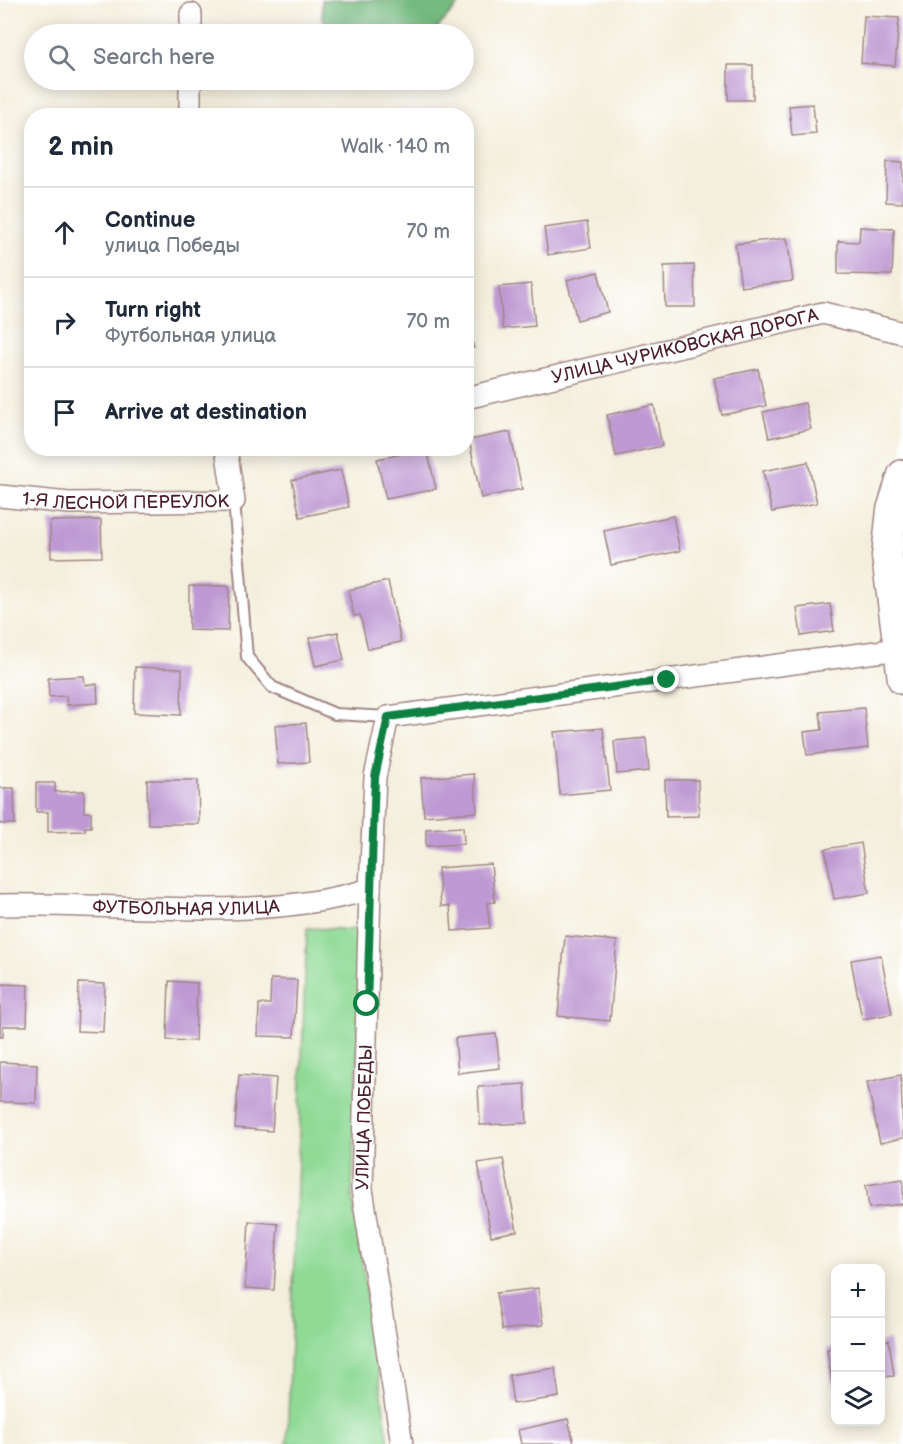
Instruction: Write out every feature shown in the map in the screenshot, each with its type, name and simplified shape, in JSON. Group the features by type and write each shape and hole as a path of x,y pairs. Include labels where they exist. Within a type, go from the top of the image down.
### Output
{"street":[{"path":"190,90 190,108"},
{"name":"УЛИЦА ЧУРИКОВСКАЯ ДОРОГА","path":"474,396 823,313 903,333"},
{"name":"1-Я ЛЕСНОЙ ПЕРЕУЛОК","path":"0,496 69,503 234,501 229,456"},
{"path":"903,475 887,556 900,640 903,679"},
{"path":"388,717 900,640"},
{"name":"УЛИЦА ПОБЕДЫ","path":"388,717 375,777 362,1189 402,1444"},
{"name":"ФУТБОЛЬНАЯ УЛИЦА","path":"0,905 221,908 332,900 370,889"}],"lane":[{"path":"234,501 246,657 272,687 335,714 388,717"}],"green space":[{"path":"322,0 459,0 461,2 441,24 327,24 322,18"},
{"path":"307,928 362,930 352,1195 389,1444 287,1444"}],"building":[{"path":"864,16 899,18 895,66 861,63"},
{"path":"728,65 753,65 753,100 728,100"},
{"path":"813,104 816,134 792,136 789,106"},
{"path":"887,161 903,162 903,203 886,202"},
{"path":"587,222 591,248 548,255 544,228"},
{"path":"860,227 894,229 892,275 838,274 838,241 859,242"},
{"path":"787,238 793,281 741,287 735,244"},
{"path":"694,265 695,307 665,307 664,266"},
{"path":"598,272 608,312 577,320 567,280"},
{"path":"531,284 535,326 503,329 499,287"},
{"path":"758,369 766,406 722,415 714,378"},
{"path":"805,403 811,429 769,438 763,412"},
{"path":"654,405 662,446 616,456 607,415"},
{"path":"510,432 522,489 481,498 472,456 474,439"},
{"path":"392,456 429,456 436,489 386,499 377,459"},
{"path":"808,462 817,503 772,512 763,471"},
{"path":"341,470 349,507 300,517 292,480"},
{"path":"673,516 680,551 611,565 604,531"},
{"path":"101,520 102,557 51,558 50,521"},
{"path":"388,581 401,642 368,649 360,615 354,616 348,590"},
{"path":"189,586 229,586 228,631 189,630"},
{"path":"830,604 834,631 801,636 797,608"},
{"path":"338,632 344,660 315,666 309,638"},
{"path":"135,667 182,669 181,715 134,713"},
{"path":"84,676 85,685 97,684 98,703 67,705 66,696 49,697 48,678"},
{"path":"864,708 868,748 807,755 804,732 822,730 820,712"},
{"path":"306,723 309,762 278,764 275,725"},
{"path":"603,728 610,790 560,795 554,732"},
{"path":"646,738 649,771 617,774 614,741"},
{"path":"474,774 477,812 424,816 421,778"},
{"path":"147,780 198,780 199,824 148,824"},
{"path":"665,780 698,780 699,816 666,817"},
{"path":"36,783 55,783 55,792 84,791 84,812 91,812 91,827 85,827 85,831 48,832 48,812 36,812"},
{"path":"0,788 14,788 15,824 0,824"},
{"path":"463,827 464,844 426,846 426,829"},
{"path":"861,843 869,893 834,899 825,849"},
{"path":"491,864 495,902 487,903 490,928 452,931 450,906 441,906 438,868"},
{"path":"565,936 617,941 610,1021 558,1016"},
{"path":"881,955 892,1014 862,1019 851,960"},
{"path":"271,979 297,980 294,1037 258,1036 259,1004 270,1004"},
{"path":"169,981 197,983 195,1041 167,1040"},
{"path":"79,983 105,984 103,1032 77,1031"},
{"path":"0,984 28,985 27,1026 3,1026 3,1037 0,1037"},
{"path":"496,1034 500,1068 458,1073 455,1038"},
{"path":"0,1062 37,1064 36,1103 0,1102"},
{"path":"239,1075 276,1078 272,1131 235,1128"},
{"path":"901,1075 903,1138 880,1143 867,1082"},
{"path":"525,1084 527,1123 480,1125 478,1087"},
{"path":"503,1159 517,1231 491,1236 478,1163"},
{"path":"903,1180 903,1204 869,1208 866,1185"},
{"path":"249,1221 278,1224 274,1290 245,1288"},
{"path":"538,1288 543,1325 502,1330 496,1293"},
{"path":"889,1340 894,1376 885,1377 885,1341"},
{"path":"831,1348 831,1377 827,1349"},
{"path":"555,1368 559,1397 513,1404 509,1375"},
{"path":"568,1419 574,1444 521,1444 518,1430"}],"route":[{"path":"367,1004 375,777 388,717 667,680"}]}
